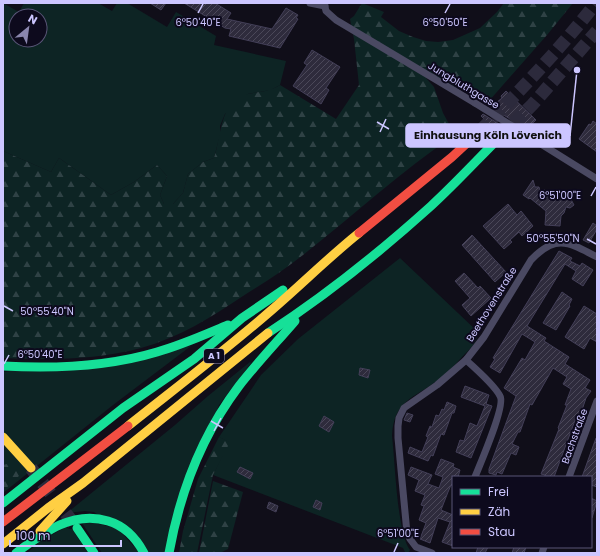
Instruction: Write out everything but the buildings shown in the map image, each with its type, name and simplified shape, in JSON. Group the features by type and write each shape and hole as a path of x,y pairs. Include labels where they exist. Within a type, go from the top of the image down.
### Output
{"highway":[{"name":"A 1","path":"3,522 97,450 239,337 275,307 327,259 446,162 479,132"},
{"name":"A 1","path":"3,544 48,508 83,483 264,336 305,309 432,205 500,137"},
{"path":"3,503 123,408 194,359 242,318 327,259"},
{"path":"169,553 176,517 190,477 210,432 231,397 257,364 305,309"},
{"path":"3,366 64,367 113,362 134,358 177,346 242,318"},
{"path":"3,437 31,468"},
{"path":"15,553 45,526 83,483"},
{"path":"15,553 62,523 73,519 89,517 110,521 122,527 133,536 144,553"},
{"path":"77,528 94,553"}],"street":[{"path":"310,3 324,5"},
{"name":"Jungbluthgasse","path":"324,5 329,14 336,20 597,179"},
{"name":"Beethovenstraße","path":"432,553 418,548 413,543 410,539 406,524 398,438 398,426 401,412 409,403 437,385 466,360 484,337 530,260 540,251 550,244 561,243 579,248 597,257"},
{"path":"466,360 498,392 502,400 500,412 475,476"},
{"name":"Bachstraße","path":"569,476 597,401"}],"green space":[{"path":"3,3 12,8 8,8 8,48 48,48 48,8 21,8 24,3 98,3 112,11 117,3 127,3 167,27 176,12 216,36 214,45 286,61 280,85 271,90 248,94 225,114 220,126 220,135 214,158 203,162 188,174 183,193 173,204 164,204 160,195 167,176 157,165 134,182 111,195 59,158 51,172 3,151"},
{"path":"362,3 384,12 381,17 399,31 426,41 438,42 453,40 480,28 504,3 573,3 488,102 476,98 430,73 426,78 434,87 443,113 455,135 397,178 296,261 219,312 168,339 124,352 73,358 3,358 3,151 51,172 59,158 111,195 134,182 157,165 167,176 160,195 164,204 173,204 183,193 188,174 203,162 214,158 223,120 232,104 239,98 280,85 336,119 359,85 354,39 350,19 354,16"},
{"path":"400,258 478,332 473,346 451,369 401,407 394,424 392,436 397,496 402,529 410,550 408,553 403,553 405,552 403,548 213,475 229,442 219,437 261,375 298,339"},
{"path":"191,346 113,405 3,493 3,372"},
{"path":"250,362 251,363 219,405 165,553 150,553 94,512 85,511 67,513 175,425"},
{"path":"219,437 230,442 213,475 197,553 179,553 183,531 198,479"},
{"path":"11,463 18,467 21,474 3,491 3,465"},
{"path":"213,481 243,492 228,549 220,553 199,553"},
{"path":"89,522 117,528 140,553 102,553 82,523"},
{"path":"66,527 72,529 88,553 27,553 39,542"}],"tunnel":[{"path":"479,132 510,101 568,37 596,3"},
{"path":"500,137 532,105 597,31"},
{"path":"31,468 77,528"}],"traffic: fast":[{"path":"268,333 331,289 392,240 440,198 500,137"},
{"path":"3,503 123,408 194,359 242,318 283,290"},
{"path":"169,553 179,508 203,444 214,424 239,386 295,321"},
{"path":"3,366 61,367 119,361 166,349 193,340 228,325"},
{"path":"16,553 59,525 71,521 95,518 114,523 125,529 134,538 144,553"},
{"path":"77,528 94,553"}],"traffic: slow":[{"path":"128,426 202,368 285,299 337,251 359,233"},
{"path":"3,544 48,508 83,483 268,333"},
{"path":"3,437 31,468"},
{"path":"40,531 67,501"}],"traffic: jam":[{"path":"359,233 452,157 479,132"},
{"path":"3,522 128,426"}],"place":[{"name":"Einhausung Köln Lövenich","path":"577,70"}]}
